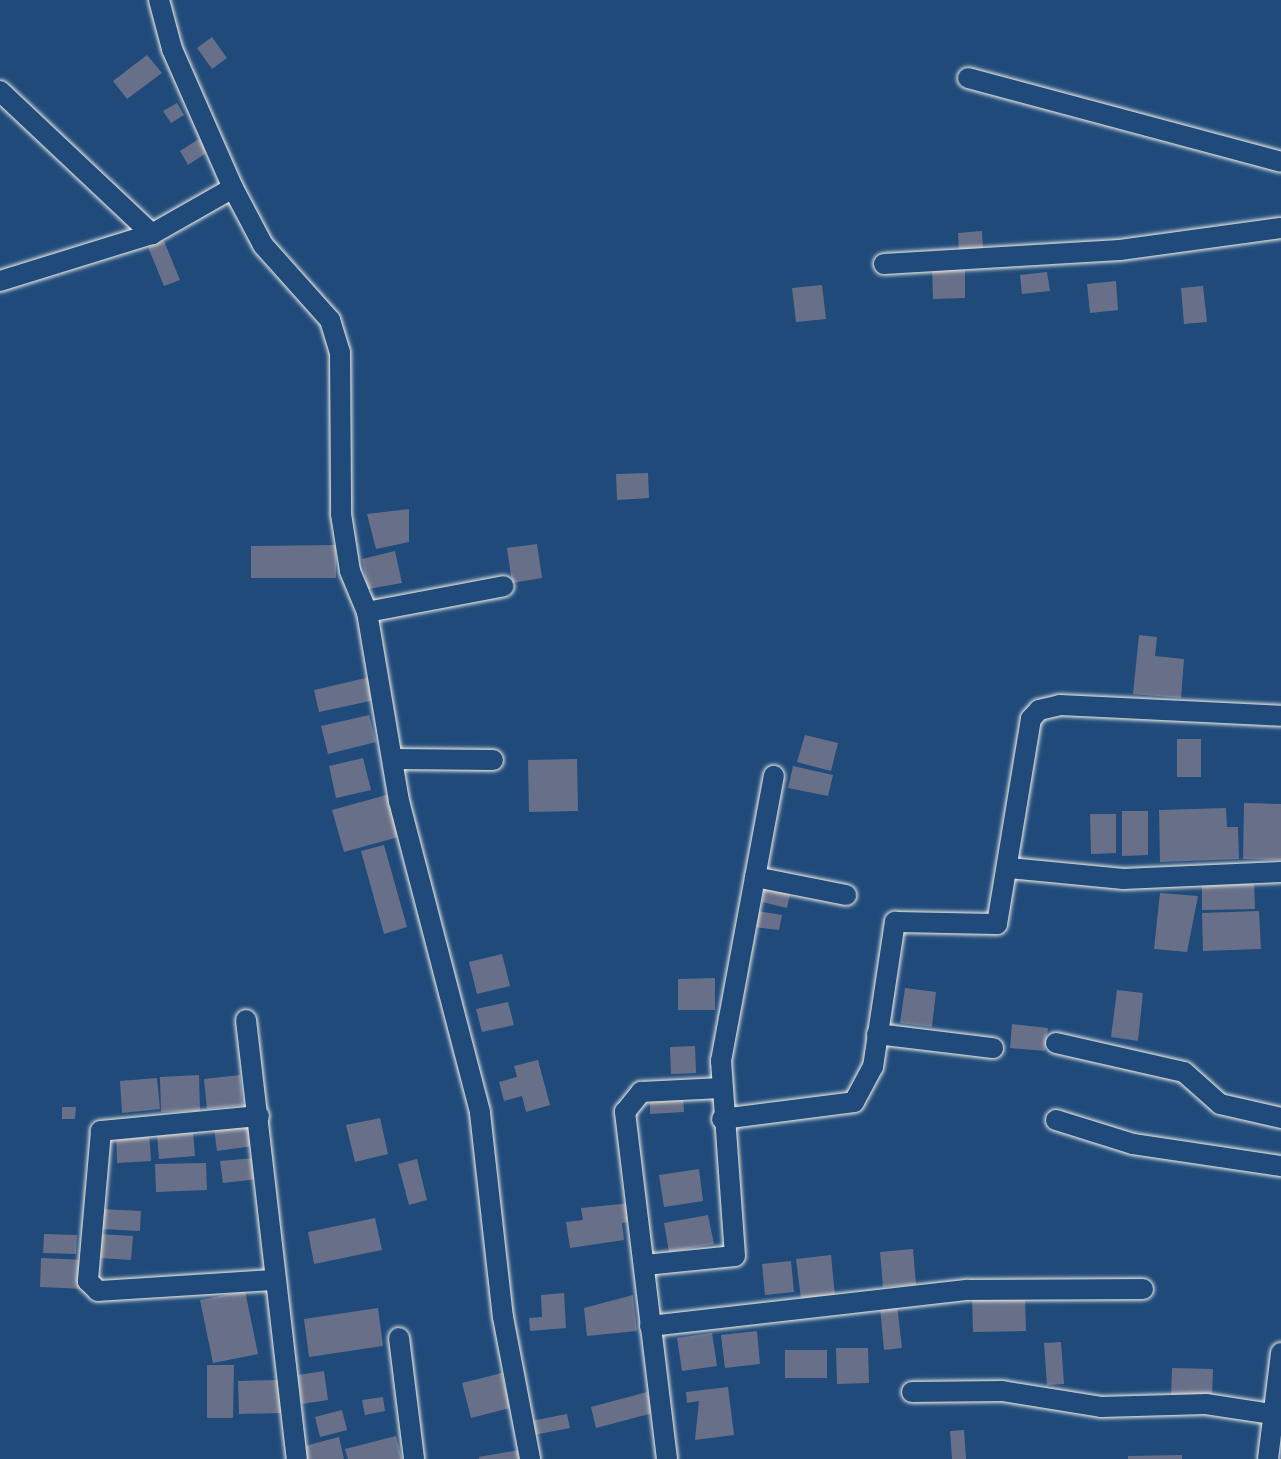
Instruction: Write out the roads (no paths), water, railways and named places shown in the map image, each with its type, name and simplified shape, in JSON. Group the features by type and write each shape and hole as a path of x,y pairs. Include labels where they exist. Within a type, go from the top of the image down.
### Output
{"street":[{"path":"159,0 172,49 233,188 263,245 330,320 340,352 341,514 350,571 367,612 376,695 396,759 399,801 480,1113 503,1317 530,1459"},
{"path":"968,78 1281,162"},
{"path":"0,91 152,234"},
{"path":"0,281 152,234 233,188"},
{"path":"884,264 1120,250 1281,228"},
{"path":"367,612 504,586"},
{"path":"722,1119 854,1102 867,1090 895,922 989,928 1001,916 1031,719 1039,710 1060,705 1281,716"},
{"path":"396,759 493,760"},
{"path":"645,1265 735,1256 721,1088 732,984 774,776"},
{"path":"1009,868 1123,879 1281,872"},
{"path":"755,877 846,895"},
{"path":"246,1020 259,1116 271,1280 297,1459"},
{"path":"877,1034 993,1048"},
{"path":"1056,1043 1184,1072 1220,1104 1281,1118"},
{"path":"667,1459 627,1103 641,1092 721,1088"},
{"path":"259,1116 101,1131 88,1281 98,1291 271,1280"},
{"path":"1056,1120 1133,1144 1281,1166"},
{"path":"650,1326 968,1290 1143,1289"},
{"path":"399,1338 414,1459"},
{"path":"1268,1459 1281,1353"},
{"path":"912,1392 1002,1391 1101,1407 1276,1405"}]}
